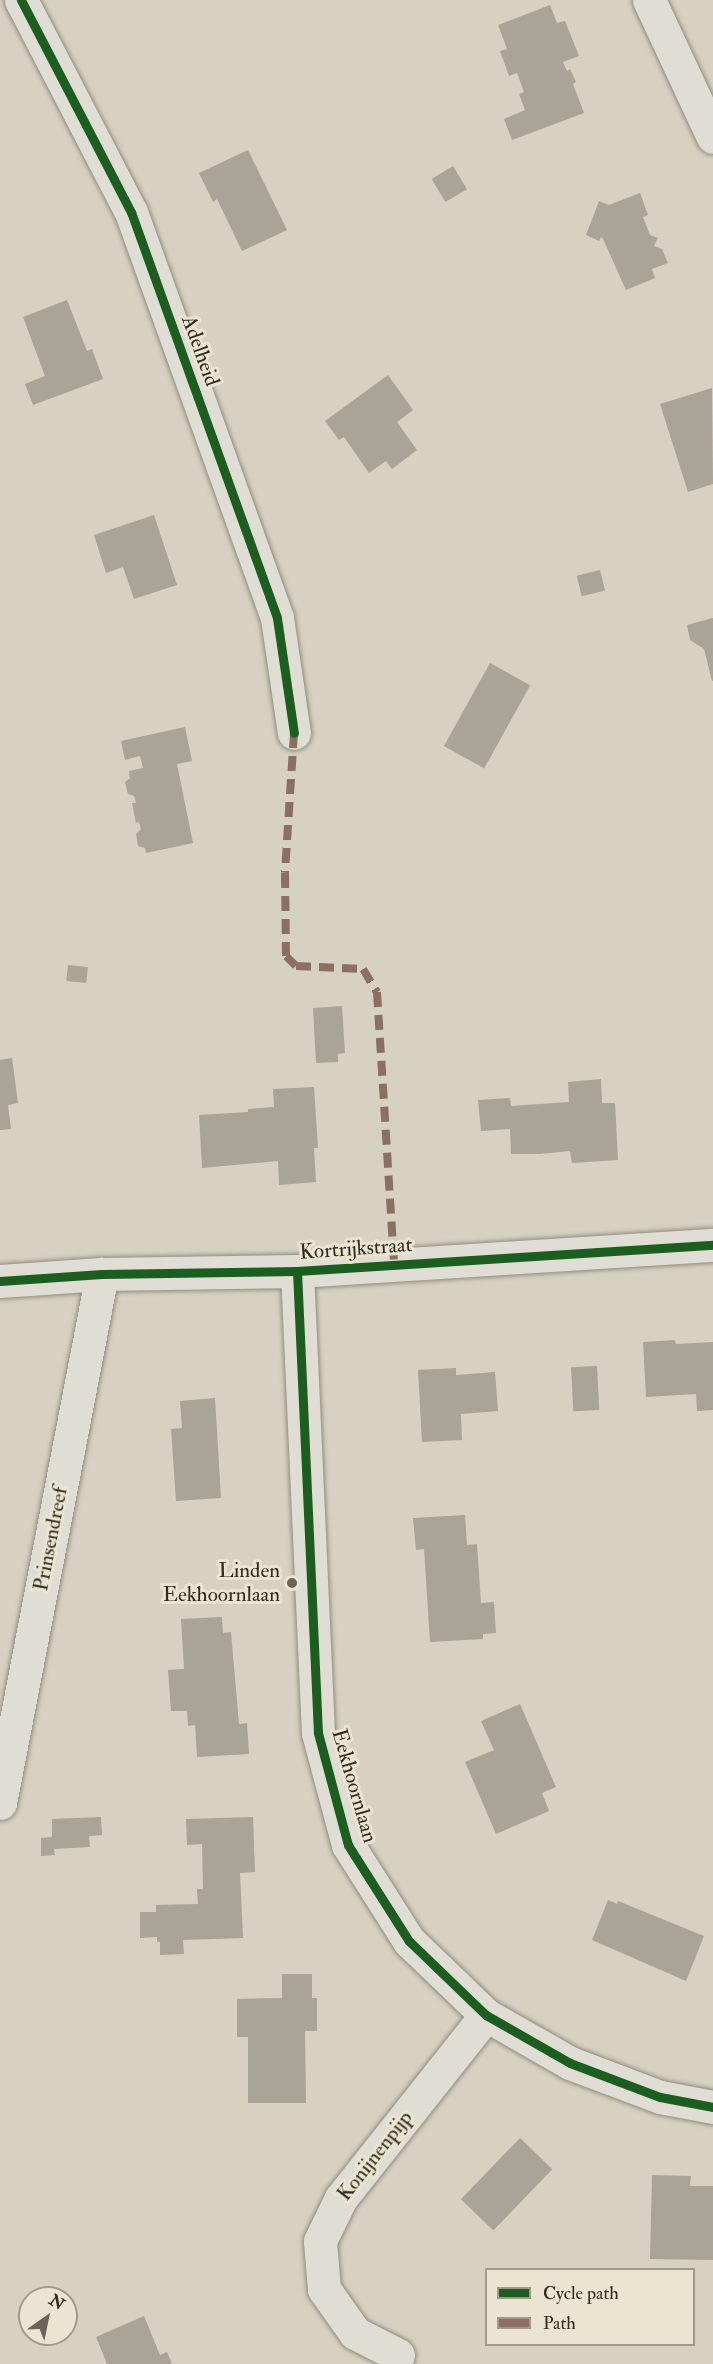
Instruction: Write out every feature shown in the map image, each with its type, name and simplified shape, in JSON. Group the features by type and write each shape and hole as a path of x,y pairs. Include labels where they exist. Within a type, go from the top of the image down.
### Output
{"street":[{"name":"Adelheid","path":"21,0 131,212 277,618 294,733"},
{"path":"649,0 713,137"},
{"name":"Kortrijkstraat","path":"0,1281 102,1274 297,1271 713,1245"},
{"name":"Eekhoornlaan","path":"297,1271 310,1612 318,1733 348,1845 409,1941 486,2015 570,2063 660,2097 713,2107"},
{"name":"Prinsendreef","path":"0,1803 102,1274"},
{"name":"Konijnenpijp","path":"398,2355 355,2333 324,2289 320,2241 340,2198 486,2015"}],"building":[{"path":"550,5 557,23 565,21 579,56 563,62 567,71 570,69 576,82 573,84 584,113 512,140 504,119 525,110 519,94 524,92 517,73 509,76 500,51 507,49 498,25"},
{"path":"248,150 287,230 242,251 217,199 213,202 199,173"},
{"path":"453,166 467,189 445,202 432,179"},
{"path":"640,193 648,215 643,217 650,235 658,238 654,246 662,249 668,263 652,269 655,278 626,290 603,239 601,237 599,241 586,235 599,201 609,205"},
{"path":"67,300 87,351 92,349 103,379 33,405 25,384 45,376 23,317"},
{"path":"388,375 413,410 397,422 417,450 392,469 386,461 369,473 344,437 339,440 325,421"},
{"path":"712,388 713,484 688,492 660,404"},
{"path":"154,515 177,585 134,599 123,567 106,573 94,535"},
{"path":"600,570 605,590 582,596 577,576"},
{"path":"713,618 712,681 704,649 690,640 687,625"},
{"path":"490,663 530,685 484,768 444,746"},
{"path":"185,727 192,761 177,764 193,843 146,853 145,848 138,846 136,834 141,829 139,822 136,823 132,803 136,803 134,796 128,794 125,782 130,778 129,771 143,768 140,756 125,760 121,741"},
{"path":"68,965 88,967 86,983 66,981"},
{"path":"342,1006 345,1053 338,1054 338,1062 316,1063 313,1008"},
{"path":"12,1058 18,1103 8,1105 11,1129 0,1130 0,1060"},
{"path":"601,1079 602,1103 615,1103 618,1160 572,1163 570,1151 511,1154 510,1129 481,1131 478,1100 510,1098 511,1106 569,1102 568,1082"},
{"path":"314,1087 318,1148 314,1148 316,1182 279,1185 278,1161 202,1168 199,1115 248,1112 248,1109 274,1107 273,1089"},
{"path":"675,1340 676,1344 713,1342 713,1410 697,1411 696,1394 646,1397 643,1342"},
{"path":"597,1366 599,1410 573,1411 571,1367"},
{"path":"456,1368 456,1375 495,1372 498,1411 461,1414 462,1440 422,1442 418,1370"},
{"path":"215,1398 221,1498 176,1501 171,1429 182,1428 180,1401"},
{"path":"465,1515 467,1545 477,1544 481,1603 494,1602 496,1633 483,1634 483,1639 430,1642 424,1549 416,1550 413,1518"},
{"path":"222,1617 223,1633 231,1632 239,1724 247,1723 249,1754 197,1757 195,1725 188,1726 187,1711 171,1711 168,1670 184,1669 181,1619"},
{"path":"520,1704 556,1787 542,1793 549,1811 496,1834 465,1762 494,1750 481,1721"},
{"path":"101,1817 102,1835 89,1836 90,1847 54,1849 55,1855 41,1856 41,1838 52,1837 52,1819"},
{"path":"253,1817 255,1872 240,1873 243,1938 183,1940 184,1954 160,1955 160,1942 157,1942 157,1937 140,1938 140,1912 156,1912 156,1905 198,1904 197,1889 203,1889 202,1844 187,1845 186,1819"},
{"path":"608,1900 617,1904 618,1901 704,1936 686,1981 592,1940"},
{"path":"282,1974 312,1974 312,1998 317,1998 317,2031 305,2031 306,2103 248,2103 248,2037 237,2037 237,1999 282,1998"},
{"path":"520,2138 552,2169 493,2230 461,2199"},
{"path":"652,2175 691,2176 690,2186 713,2186 713,2260 650,2259"},
{"path":"144,2316 160,2355 167,2352 172,2364 107,2364 96,2337"}],"marked path":[{"path":"294,733 285,873 286,956 296,966 363,969 377,992 394,1265"}],"cycle path":[{"path":"21,0 131,212 277,618 294,733"},
{"path":"0,1281 102,1274 297,1271 713,1245"},
{"path":"297,1271 318,1733 348,1845 409,1941 486,2015 570,2063 660,2097 713,2107"}],"place":[{"name":"Linden Eekhoornlaan","path":"292,1583"}]}
